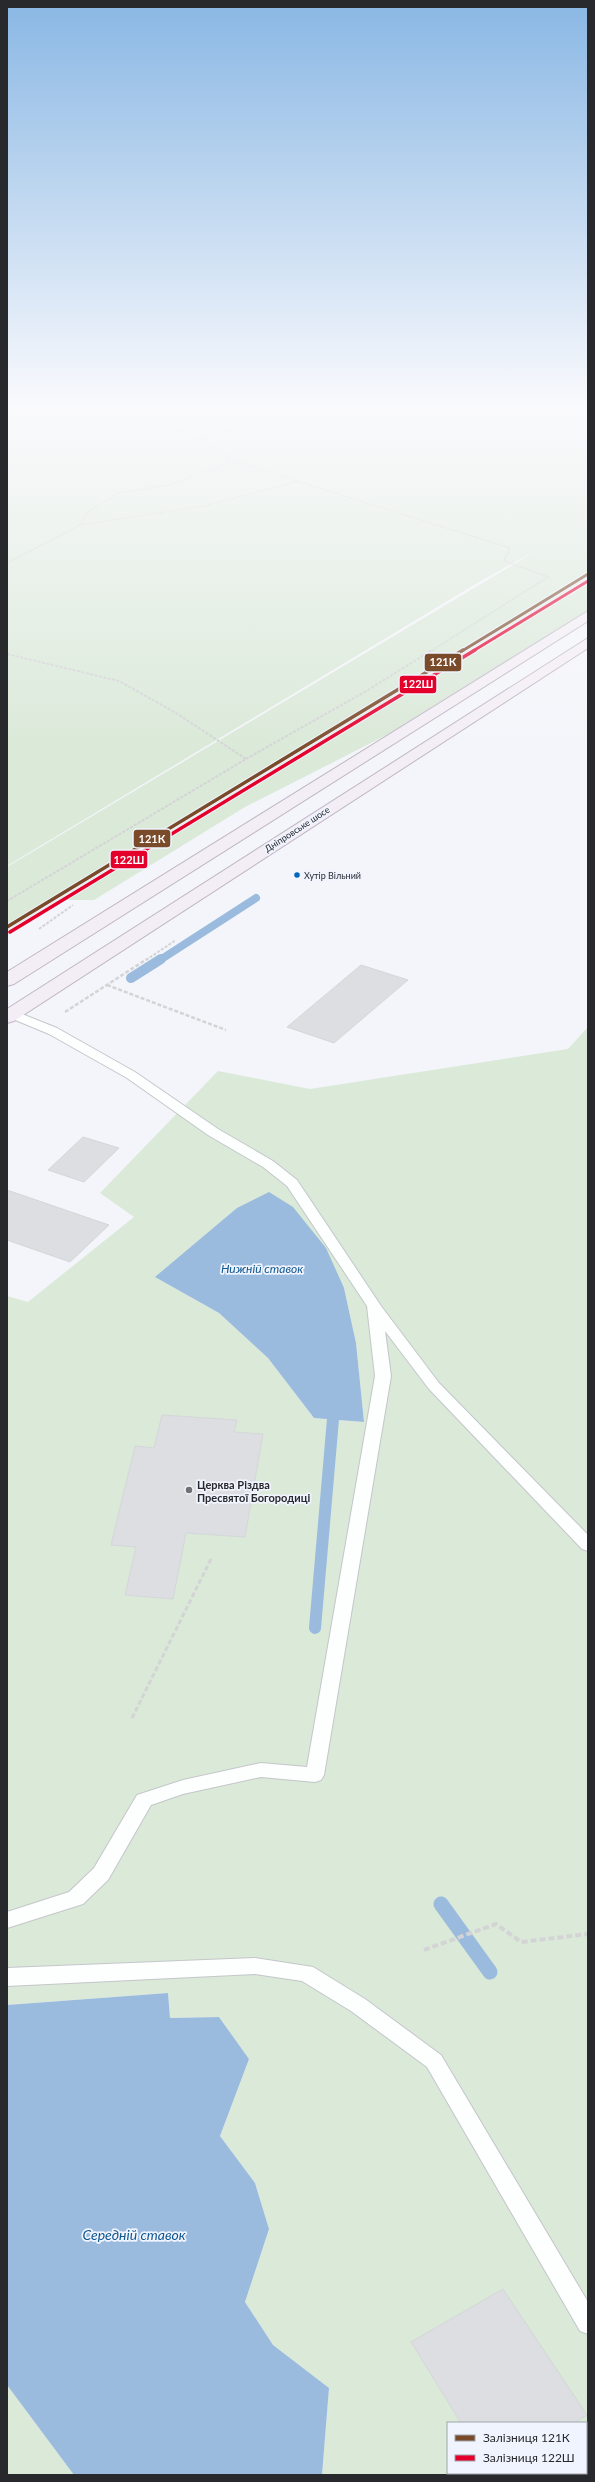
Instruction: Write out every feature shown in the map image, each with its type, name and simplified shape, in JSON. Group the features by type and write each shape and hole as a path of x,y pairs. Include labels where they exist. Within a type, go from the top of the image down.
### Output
{"main road":[{"path":"7,980 588,615"},
{"name":"Дніпровське шосе","path":"10,1015 588,642"}],"lane":[{"path":"10,1015 43,1027 131,1075 213,1132 268,1164 292,1183 374,1306 434,1386 588,1546"},
{"path":"7,1920 76,1898 101,1874 144,1800 183,1787 261,1770 315,1775 383,1376 374,1306"},
{"path":"7,1977 255,1966 306,1973 358,2005 434,2061 588,2322"}],"path":[{"path":"7,563 80,525 94,523"},
{"path":"7,901 246,759 368,690 548,577 504,561 510,548 432,523"},
{"path":"7,654 119,681 176,713 246,759"},
{"path":"43,1027 176,940"},
{"path":"107,985 226,1030"},
{"path":"132,1718 211,1559"},
{"path":"424,1950 496,1924 522,1942 588,1934"}],"green space":[{"path":"7,523 588,523 588,615 434,711 245,807 94,900 66,900 7,936 7,867 541,548 479,582 7,866"},
{"path":"588,1027 588,2475 322,2475 329,2388 273,2345 245,2302 269,2229 255,2183 220,2136 249,2059 219,2017 170,2018 168,1993 7,2005 7,1296 28,1302 134,1217 100,1193 218,1071 310,1089 568,1049","holes":["155,1277 344,1288 356,1343 364,1422 314,1418 268,1358 219,1313"]},
{"path":"7,2385 74,2475 7,2475"}],"water":[{"name":"Нижній ставок","path":"269,1192 293,1207 326,1248 344,1288 356,1343 364,1422 314,1418 268,1358 219,1313 155,1277 237,1208"},
{"name":"Середній ставок","path":"168,1993 170,2018 219,2017 249,2059 220,2136 255,2183 269,2229 245,2302 273,2345 329,2388 322,2475 74,2475 7,2385 7,2005"}],"building":[{"path":"361,965 408,980 334,1043 287,1027"},
{"path":"83,1137 119,1148 84,1182 48,1170"},
{"path":"7,1190 109,1225 70,1262 7,1240"},
{"name":"Церква Різдва Пресвятої Богородиці","path":"162,1415 237,1420 234,1432 263,1434 245,1537 186,1533 173,1599 125,1595 136,1547 111,1545 135,1446 154,1448"},
{"path":"503,2289 587,2415 576,2422 460,2422 411,2342"}],"waterway":[{"path":"160,960 256,898"},
{"path":"131,978 161,959"},
{"path":"315,1628 333,1419"},
{"path":"441,1904 490,1972"}],"rail line":[{"name":"121К","path":"7,927 588,574"},
{"name":"122Ш","path":"10,932 588,581"}],"place":[{"name":"Хутір Вільний","path":"297,875"},
{"name":"Церква Різдва Пресвятої Богородиці","path":"189,1490"}]}
